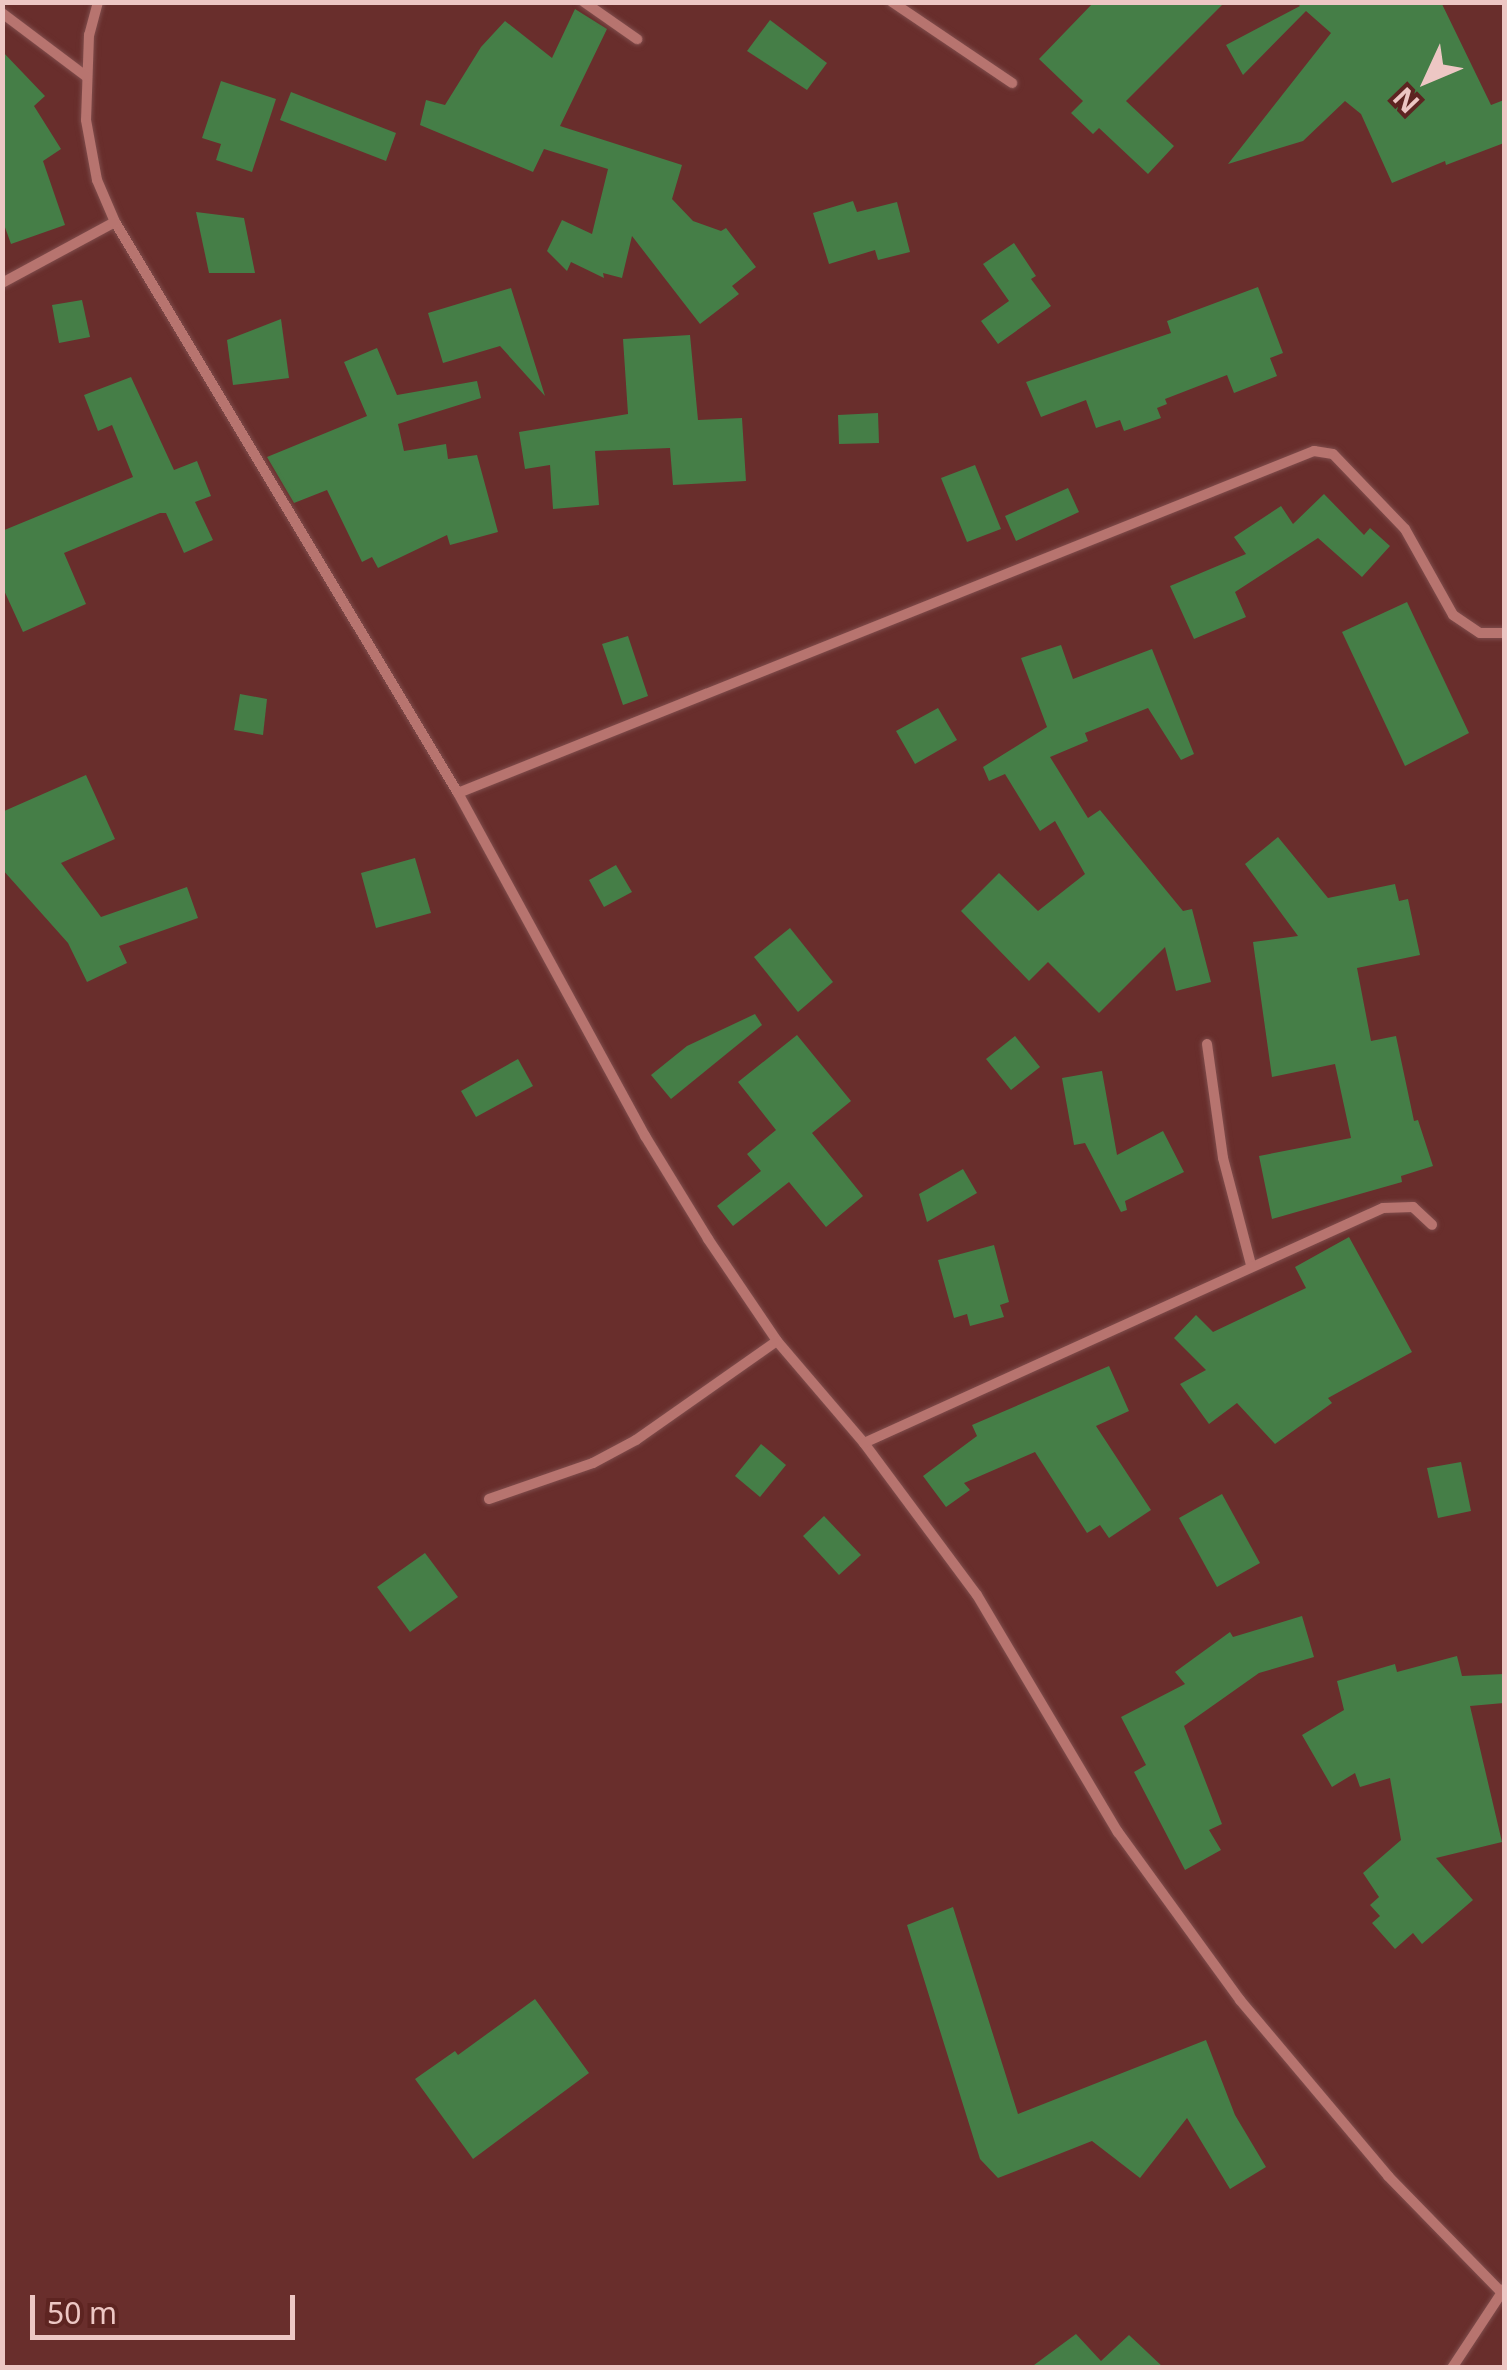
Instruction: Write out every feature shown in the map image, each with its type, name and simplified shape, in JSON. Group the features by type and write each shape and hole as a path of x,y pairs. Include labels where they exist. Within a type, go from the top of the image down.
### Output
{"street":[{"path":"98,2 90,35 87,77 90,153 115,222 458,793 645,1136 777,1340 864,1443 977,1595 1118,1832 1194,1939 1304,2080 1388,2176 1503,2290 1452,2368"},
{"path":"584,2 638,39"},
{"path":"892,2 1012,83"},
{"path":"2,13 87,77"},
{"path":"2,284 115,222"},
{"path":"458,793 1314,451 1333,454 1376,494 1414,544 1453,616 1480,633 1504,633"},
{"path":"1207,1044 1223,1158 1251,1264"},
{"path":"864,1443 1251,1264 1394,1205 1412,1207 1432,1225"},
{"path":"489,1500 592,1463 636,1440 777,1340"}],"building":[{"path":"1094,2 1225,2 1126,101 1174,146 1148,174 1099,128 1093,134 1071,113 1083,101 1039,59"},
{"path":"1296,2 1441,2 1491,105 1504,100 1504,143 1392,183 1361,114 1345,101 1303,141 1228,164 1331,33 1306,11 1243,75 1226,45 1300,6"},
{"path":"575,9 607,29 560,126 682,165 672,199 693,221 721,231 726,228 756,267 732,286 739,294 700,324 632,236 622,278 603,273 604,278 571,262 567,271 547,251 562,220 592,234 608,169 544,149 533,172 420,125 426,100 445,105 481,47 505,21 552,58"},
{"path":"770,20 827,63 807,90 747,51"},
{"path":"2,51 45,96 34,106 61,149 43,161 65,225 11,244 2,219"},
{"path":"221,81 276,99 252,172 216,160 221,144 202,138"},
{"path":"291,92 396,133 386,161 280,120"},
{"path":"853,201 857,212 897,202 910,252 878,260 875,250 829,264 813,213"},
{"path":"196,212 244,218 255,273 209,273"},
{"path":"1014,243 1036,276 1031,279 1051,306 998,344 981,321 1009,301 983,264"},
{"path":"1258,287 1283,353 1270,358 1277,376 1234,393 1227,375 1165,399 1167,404 1157,408 1161,418 1124,431 1120,420 1096,428 1086,400 1041,417 1026,382 1171,333 1167,321"},
{"path":"511,288 545,396 500,346 443,363 428,313"},
{"path":"82,300 90,337 59,343 52,305"},
{"path":"281,319 289,378 233,385 227,340"},
{"path":"690,335 698,420 742,418 746,481 673,485 670,448 595,451 599,505 553,509 550,465 525,469 519,432 628,414 623,339"},
{"path":"377,348 397,395 477,381 481,398 398,424 404,451 446,444 448,459 477,455 498,532 450,545 447,535 378,568 372,557 362,562 327,490 294,503 267,457 367,416 344,362"},
{"path":"131,377 174,470 197,461 211,496 195,502 213,540 184,553 166,513 160,513 64,553 86,604 23,632 2,586 2,531 133,477 112,425 98,431 84,395"},
{"path":"878,413 879,443 839,444 838,415"},
{"path":"975,465 1001,529 967,542 941,478"},
{"path":"1068,488 1079,512 1016,541 1005,516"},
{"path":"1324,494 1364,535 1370,528 1390,546 1362,577 1318,538 1235,592 1246,617 1194,639 1170,586 1246,554 1234,537 1281,506 1293,524"},
{"path":"1407,602 1469,733 1405,766 1342,632"},
{"path":"628,636 648,696 623,705 602,644"},
{"path":"1061,645 1073,679 1152,649 1194,754 1181,760 1148,708 1085,733 1088,741 1050,757 1088,818 1100,810 1183,911 1192,909 1211,982 1176,991 1165,947 1099,1013 1048,962 1029,981 961,911 999,873 1038,911 1085,874 1055,821 1040,831 1005,774 989,781 983,767 1047,727 1021,658"},
{"path":"240,694 267,699 263,735 234,730"},
{"path":"938,708 957,740 915,764 896,731"},
{"path":"86,775 115,839 61,863 101,917 187,887 198,918 119,946 127,963 87,982 68,943 2,869 2,812"},
{"path":"1278,837 1328,898 1395,884 1399,901 1408,899 1420,955 1357,968 1371,1041 1396,1036 1414,1121 1418,1120 1433,1166 1401,1176 1402,1182 1272,1219 1259,1156 1351,1138 1335,1064 1272,1077 1253,942 1298,936 1245,864"},
{"path":"415,858 431,913 376,928 361,873"},
{"path":"616,865 632,892 604,907 589,880"},
{"path":"790,928 833,982 798,1012 754,957"},
{"path":"755,1014 762,1025 671,1099 651,1075 687,1046"},
{"path":"797,1035 851,1101 812,1133 863,1196 826,1227 789,1182 733,1226 717,1206 761,1171 747,1154 776,1130 738,1082"},
{"path":"1015,1036 1040,1067 1011,1090 986,1059"},
{"path":"518,1059 533,1086 476,1117 461,1091"},
{"path":"1102,1071 1117,1155 1163,1131 1184,1172 1125,1201 1127,1210 1121,1212 1085,1143 1074,1145 1062,1078"},
{"path":"963,1169 977,1193 927,1222 919,1194"},
{"path":"1349,1237 1412,1352 1328,1398 1332,1403 1275,1444 1237,1403 1209,1424 1180,1384 1206,1370 1174,1338 1196,1315 1213,1332 1306,1288 1295,1267"},
{"path":"994,1245 1009,1302 1000,1305 1004,1317 970,1326 967,1314 954,1318 938,1260"},
{"path":"1109,1366 1129,1411 1096,1426 1151,1510 1109,1538 1100,1525 1087,1533 1035,1452 964,1483 970,1490 946,1507 923,1476 977,1436 972,1425"},
{"path":"761,1444 786,1465 760,1497 735,1476"},
{"path":"1461,1462 1471,1511 1438,1518 1427,1468"},
{"path":"1222,1494 1260,1563 1217,1587 1179,1518"},
{"path":"824,1516 861,1555 839,1575 803,1536"},
{"path":"425,1553 458,1597 410,1632 377,1587"},
{"path":"1302,1616 1314,1657 1259,1673 1184,1726 1222,1824 1209,1830 1221,1850 1185,1870 1134,1772 1146,1765 1121,1717 1185,1684 1175,1672 1230,1632 1233,1637"},
{"path":"1457,1656 1462,1676 1504,1674 1504,1703 1470,1706 1502,1842 1436,1858 1473,1900 1422,1944 1413,1933 1395,1949 1372,1923 1380,1916 1370,1905 1379,1897 1363,1873 1401,1840 1390,1778 1360,1787 1355,1773 1332,1787 1302,1735 1344,1710 1337,1681 1395,1664 1397,1672"},
{"path":"953,1907 1018,2114 1206,2040 1235,2115 1266,2167 1230,2189 1187,2118 1140,2178 1092,2141 998,2178 980,2159 907,1925"},
{"path":"535,1999 589,2073 473,2159 415,2079 455,2051 458,2055"},
{"path":"1076,2334 1101,2361 1129,2335 1164,2368 1030,2368"}]}
